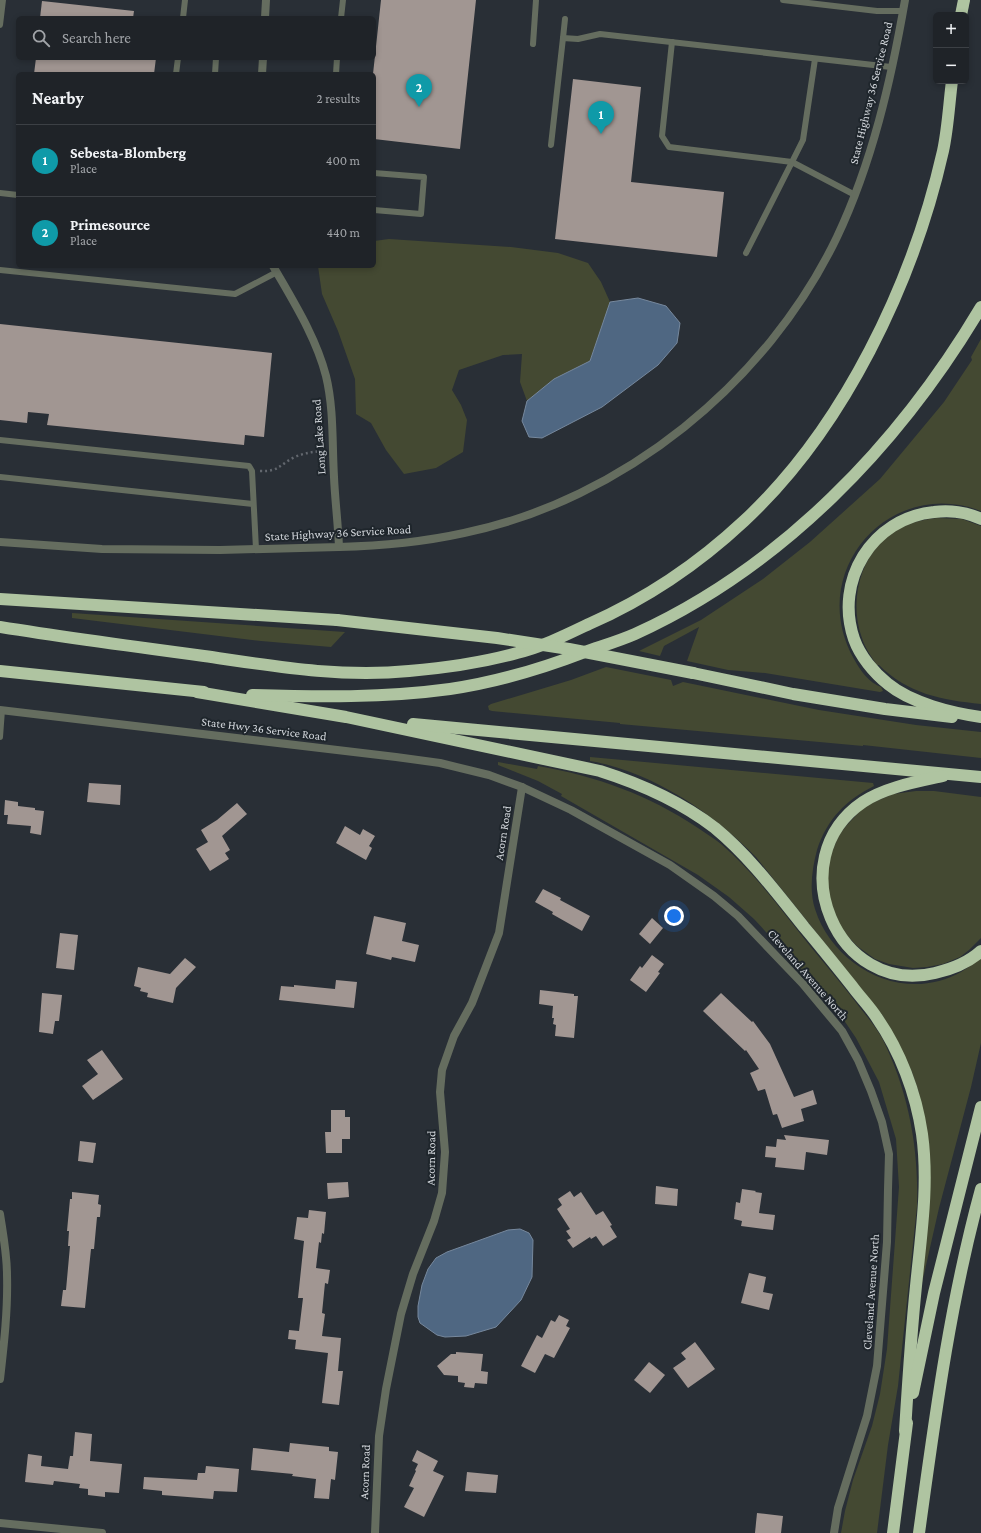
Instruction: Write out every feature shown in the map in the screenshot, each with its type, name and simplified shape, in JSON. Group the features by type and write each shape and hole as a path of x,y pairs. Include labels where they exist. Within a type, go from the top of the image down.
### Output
{"highway":[{"path":"962,12 964,0"},
{"path":"0,627 308,670 370,673 408,672 446,667 519,653 568,634 646,596 717,546 756,509 806,451 848,388 887,316 918,239 944,148 952,84"},
{"path":"197,692 277,696 347,696 402,694 450,689 497,680 544,668 640,631 676,613 717,589 754,564 823,506 860,470 913,408 940,372 981,307"},
{"path":"981,519 959,513 941,511 923,513 906,518 892,526 870,547 860,562 852,580 848,604 854,639 874,672 888,685 919,701 981,719"},
{"path":"0,600 337,620 469,635 555,646 751,686 841,702 923,714 981,719"},
{"path":"0,670 197,692 346,717 600,771 660,793 714,828 738,849 762,875 877,1017 905,1072 915,1102 922,1132 925,1163 925,1194 912,1330 905,1431 893,1533"},
{"path":"346,717 455,729 981,776"},
{"path":"952,774 877,794 850,812 839,824 830,839 824,855 822,871 823,894 828,911 836,928 850,948 861,958 875,967 890,973 912,976 930,975 946,971 964,963 981,951"},
{"path":"905,1431 934,1293 981,1107"},
{"path":"919,1533 943,1364 963,1262 981,1190"}],"street":[{"path":"265,16 266,0"},
{"name":"State Highway 36 Service Road","path":"0,542 102,549 256,549 377,546 420,541 466,533 512,520 548,507 587,489 620,471 656,448 719,397 773,338 796,308 818,272 836,238 855,194 871,148 891,67 905,0"},
{"path":"262,72 263,60"},
{"name":"Long Lake Road","path":"275,269 314,341 326,377 333,426 334,476 339,547"},
{"name":"State Hwy 36 Service Road","path":"1,710 440,763 489,775 522,787"},
{"name":"Acorn Road","path":"375,1533 379,1436 392,1359 401,1314 413,1274 434,1221 442,1193 445,1152 440,1092 442,1070 454,1036 472,1003 499,933 522,787"},
{"name":"Cleveland Avenue North","path":"522,787 571,810 670,865 714,896 757,934 802,983 842,1031 858,1060 871,1091 882,1122 889,1154 887,1242 882,1308 877,1366 867,1416 838,1508 834,1533"},
{"path":"0,1214 5,1242 7,1274 6,1314 0,1378"},
{"path":"0,1522 102,1533"}],"lane":[{"path":"0,25 3,0"},
{"path":"182,16 185,0"},
{"path":"341,16 343,0"},
{"path":"532,44 536,0"},
{"path":"782,0 877,11 903,12"},
{"path":"551,145 565,19"},
{"path":"563,38 578,39 600,34 891,67"},
{"path":"672,42 662,136 669,147 792,162 855,194"},
{"path":"746,253 803,140 815,59"},
{"path":"176,72 178,60"},
{"path":"215,72 216,60"},
{"path":"336,72 337,60"},
{"path":"376,172 424,177 421,214 376,210"},
{"path":"0,194 16,196"},
{"path":"0,270 234,294 275,269"},
{"path":"0,440 248,466 252,471 256,549"},
{"path":"0,477 253,504"},
{"path":"0,737 1,710"}],"path":[{"path":"252,471 270,472 295,457 310,452 321,451"}],"green space":[{"path":"389,239 511,247 558,253 588,263 601,282 610,302 590,361 554,379 527,401 520,382 522,354 503,355 459,370 452,390 461,405 467,420 463,452 436,468 404,474 386,450 371,423 356,414 355,379 338,331 322,294 318,268 376,268 376,241"},
{"path":"981,339 981,511 947,504 915,507 887,520 865,539 848,565 840,594 842,626 854,659 859,667 865,676 881,687 883,691 880,692 765,673 728,670 687,661 699,627 664,646 660,656 639,651 701,620 763,579 810,542 880,479 944,402 972,360 971,357"},
{"path":"937,518 962,519 981,526 981,704 939,698 926,694 902,683 890,675 879,665 877,665 868,652 862,638 858,622 858,589 862,572 869,558 879,544 892,533 907,525 922,520"},
{"path":"72,613 345,632 331,647 261,641 72,618"},
{"path":"606,667 671,680 673,686 683,682 819,710 916,725 981,732 981,758 863,745 620,724 489,710 488,706 491,704 571,680"},
{"path":"590,757 873,783 874,786 864,791 846,804 832,820 821,839 817,850 813,872 812,894 815,909 823,927 834,944 848,958 881,978 900,983 919,984 939,981 962,972 981,957 981,1043 939,1208 922,1283 919,1093 912,1072 883,1016 756,857 739,841 701,810 680,796 636,774 613,766 590,761"},
{"path":"498,762 537,769 538,766 560,770 621,788 679,816 721,844 745,867 768,893 876,1028 882,1038 899,1078 910,1119 916,1162 917,1206 898,1386 888,1445 877,1533 841,1533 853,1480 872,1426 880,1394 887,1349 899,1187 896,1139 879,1082 856,1038 835,1007 754,919 729,897 698,875 561,796 562,794 538,781 498,765"},
{"path":"916,791 934,791 981,797 981,938 960,957 943,964 913,968 889,964 875,959 857,946 842,930 828,897 828,861 839,835 863,808 893,794"}],"water":[{"path":"638,298 666,306 680,323 677,343 658,365 602,407 542,438 529,437 522,421 527,401 554,379 590,361 610,302"},
{"path":"520,1229 529,1233 533,1240 532,1277 521,1300 496,1327 466,1336 445,1337 437,1335 420,1323 418,1317 418,1306 422,1285 428,1269 436,1258 447,1252 508,1230"}],"building":[{"path":"381,0 476,0 460,149 376,139 376,72 373,72 375,60 376,60"},
{"path":"42,1 134,11 133,16 40,16"},
{"path":"36,60 156,60 154,72 34,72"},
{"path":"573,79 641,87 631,182 724,192 717,257 555,239"},
{"path":"0,324 272,353 264,437 245,435 244,445 47,425 49,414 28,412 27,423 0,420"},
{"path":"89,783 121,785 120,805 87,802"},
{"path":"5,800 18,802 18,806 35,808 35,810 44,811 41,835 30,833 31,826 7,824 8,815 4,815"},
{"path":"237,803 247,814 222,836 230,850 225,853 229,859 210,871 196,849 208,842 201,830 217,820"},
{"path":"345,826 360,835 363,829 375,836 369,846 372,848 366,860 336,843"},
{"path":"543,889 590,916 582,931 552,914 553,912 535,902"},
{"path":"374,916 406,923 402,941 419,945 415,962 392,957 391,960 366,954"},
{"path":"652,918 663,928 650,944 639,934"},
{"path":"60,933 78,935 74,970 56,968"},
{"path":"652,955 664,964 658,972 660,973 646,992 630,980 640,966 642,968"},
{"path":"185,958 196,967 176,988 173,1003 147,997 148,993 140,991 141,988 134,986 138,967 170,974"},
{"path":"336,980 357,982 354,1008 279,1000 281,986 294,987 294,985 335,989"},
{"path":"540,990 574,994 574,996 578,996 574,1038 555,1036 556,1025 553,1024 554,1018 552,1018 553,1006 539,1004"},
{"path":"42,993 62,995 59,1021 55,1021 53,1034 39,1032"},
{"path":"721,993 752,1022 753,1021 770,1044 794,1097 813,1090 817,1104 801,1109 804,1121 782,1128 777,1114 773,1115 765,1089 758,1091 750,1073 759,1069 746,1050 745,1051 703,1011"},
{"path":"102,1050 123,1079 93,1100 82,1086 98,1074 87,1060"},
{"path":"331,1110 345,1110 345,1117 350,1117 350,1139 342,1139 342,1153 326,1153 325,1132 331,1132"},
{"path":"784,1135 829,1140 827,1155 806,1152 804,1170 775,1167 776,1158 765,1157 766,1146 776,1147 777,1139 786,1140"},
{"path":"80,1141 96,1143 93,1163 78,1161"},
{"path":"348,1182 349,1197 328,1199 327,1183"},
{"path":"656,1186 678,1189 677,1206 655,1204"},
{"path":"742,1189 762,1193 759,1213 775,1215 773,1230 741,1226 742,1221 734,1219 736,1202 740,1203"},
{"path":"570,1191 574,1197 581,1192 596,1215 603,1211 612,1225 610,1226 617,1237 603,1246 596,1236 591,1239 590,1237 573,1248 567,1240 571,1238 566,1231 570,1229 557,1209 562,1205 558,1199"},
{"path":"72,1192 99,1195 98,1204 101,1205 100,1217 97,1217 94,1249 91,1249 85,1308 61,1306 63,1290 66,1290 70,1246 68,1246 69,1231 67,1231"},
{"path":"309,1210 326,1212 324,1234 322,1233 321,1243 319,1242 316,1268 330,1270 328,1284 325,1283 322,1313 325,1314 322,1336 341,1338 338,1371 343,1371 339,1405 322,1403 328,1353 295,1349 296,1340 288,1339 289,1330 299,1331 303,1298 298,1298 304,1241 294,1239 297,1217 308,1218"},
{"path":"749,1273 766,1277 763,1292 773,1294 769,1310 741,1303"},
{"path":"559,1315 569,1320 566,1326 570,1328 554,1358 545,1354 535,1373 521,1366 537,1335 542,1338 551,1320 555,1322"},
{"path":"695,1342 715,1369 688,1388 673,1368 686,1359 681,1353"},
{"path":"456,1352 483,1354 481,1371 488,1372 487,1384 475,1383 474,1388 464,1387 465,1383 458,1382 458,1376 444,1375 437,1366 451,1354 456,1354"},
{"path":"649,1362 665,1375 650,1393 634,1380"},
{"path":"75,1432 92,1434 90,1461 122,1464 119,1493 105,1492 105,1497 88,1495 88,1489 79,1488 80,1484 54,1481 53,1485 25,1482 28,1454 42,1456 41,1466 68,1469 70,1456 73,1456"},
{"path":"290,1443 329,1447 329,1451 338,1452 335,1480 331,1479 329,1499 314,1498 316,1479 292,1476 293,1474 251,1470 253,1448 289,1452"},
{"path":"417,1450 438,1461 433,1471 444,1476 424,1517 404,1507 414,1488 409,1486 418,1464 412,1461"},
{"path":"206,1466 239,1469 237,1492 214,1491 213,1499 162,1495 162,1491 143,1489 144,1477 197,1480 198,1473 205,1473"},
{"path":"467,1472 498,1475 496,1493 465,1491"},
{"path":"757,1513 783,1516 781,1533 755,1533"}],"place":[{"name":"Primesource","path":"419,107"},
{"name":"Sebesta-Blomberg","path":"601,134"}]}
